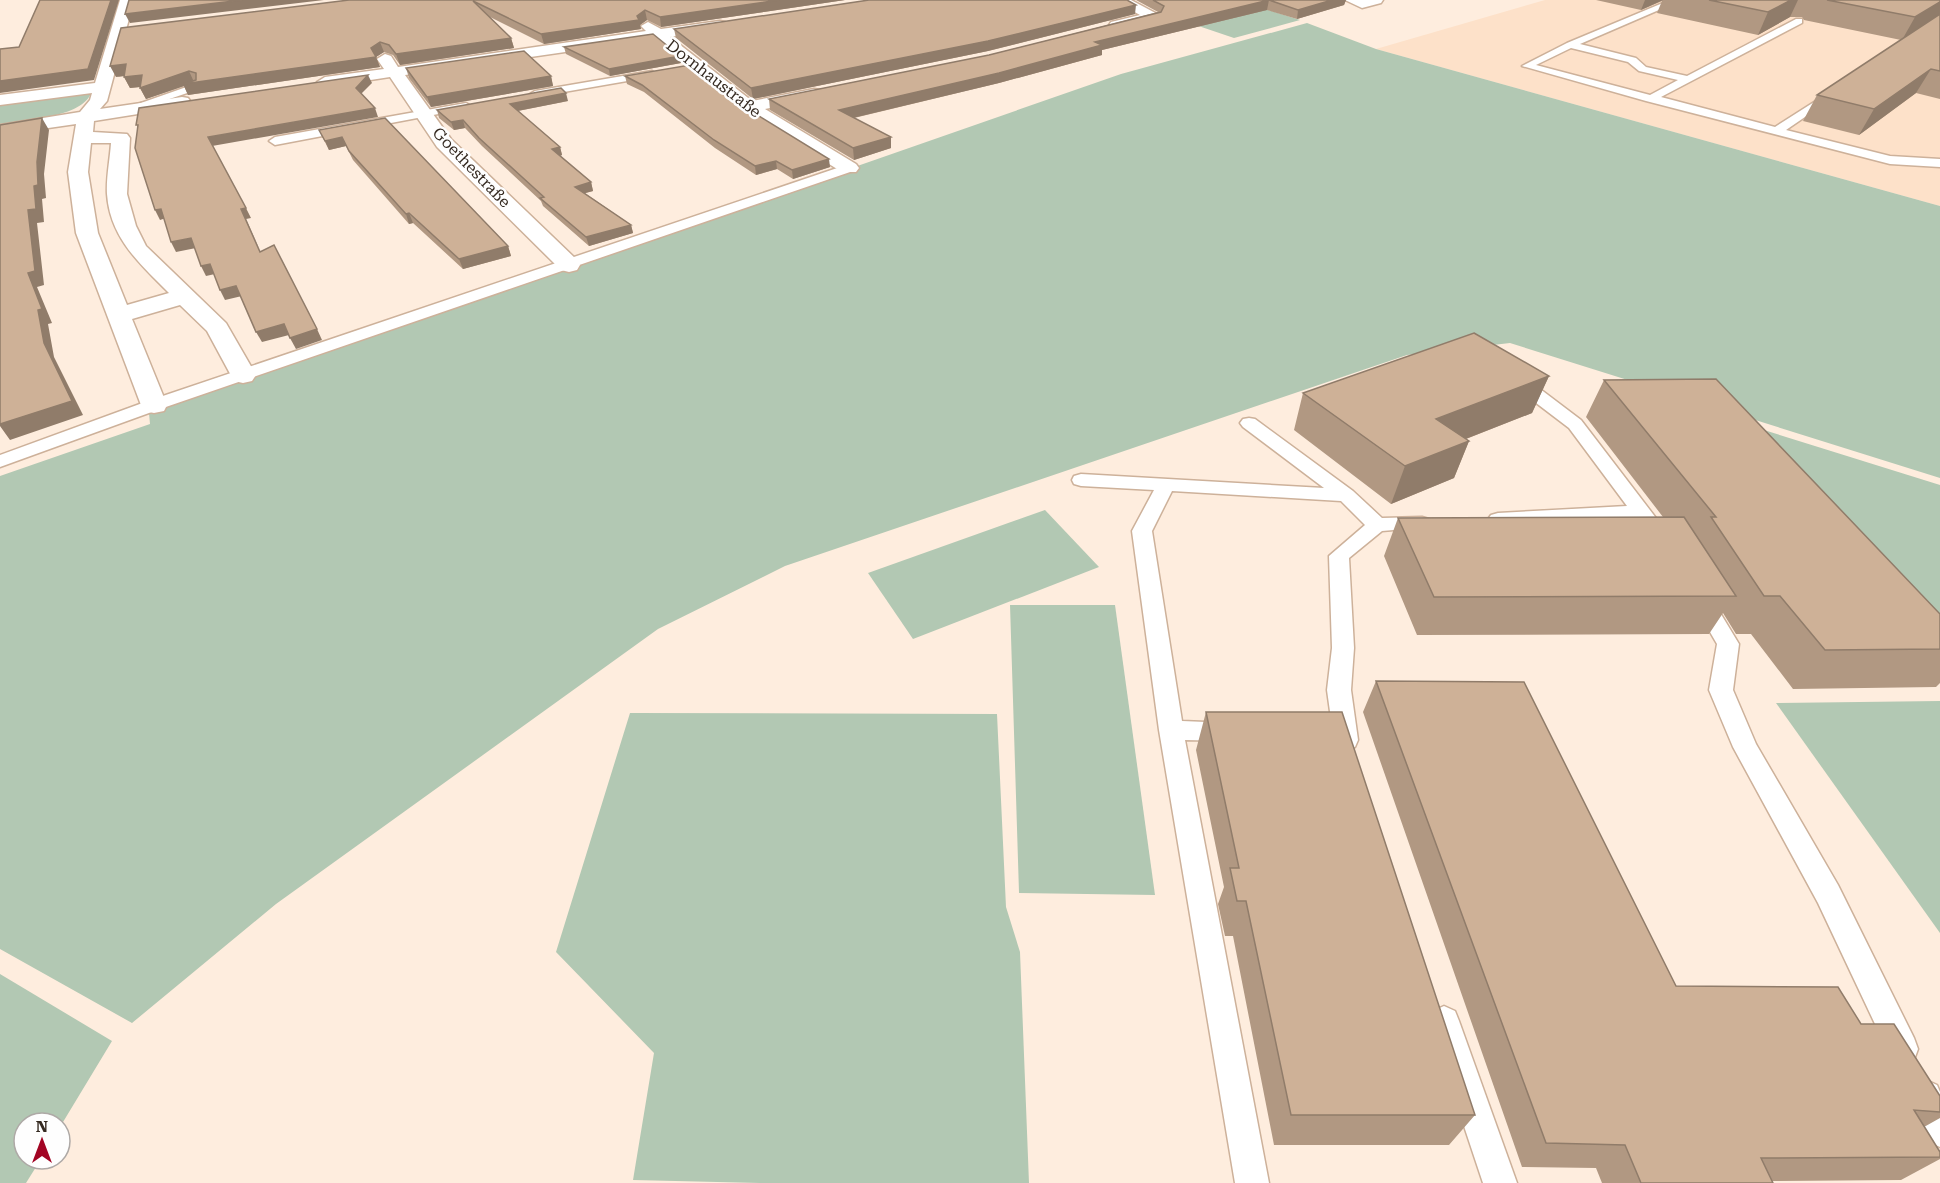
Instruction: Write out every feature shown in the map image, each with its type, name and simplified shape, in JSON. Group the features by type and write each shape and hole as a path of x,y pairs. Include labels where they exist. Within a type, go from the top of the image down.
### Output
{"street":[{"path":"127,0 123,31 92,110 78,172 87,232 154,405"},
{"path":"1098,30 1154,16 1120,0"},
{"path":"389,66 642,22 722,11"},
{"name":"Dornhaustraße","path":"642,22 691,67 749,107 849,168"},
{"path":"313,77 739,22"},
{"name":"Goethestraße","path":"389,66 444,143 569,265"},
{"path":"0,100 92,110 127,110 204,90 92,110 0,129"},
{"path":"749,107 828,91"},
{"path":"92,110 121,138 117,194 125,226 136,249 216,328 243,375"},
{"path":"78,172 119,164"},
{"path":"85,220 121,212"},
{"path":"119,315 185,296"}],"lane":[{"path":"1678,0 1570,45 1527,66 1890,160 1940,163"},
{"path":"1650,99 1799,21"},
{"path":"1570,45 1632,60 1643,69 1687,79"},
{"path":"526,96 663,72"},
{"path":"1776,131 1844,86"},
{"path":"275,141 481,104"},
{"path":"0,461 154,405 849,168"},
{"path":"1503,371 1530,388 1575,424 1674,556"},
{"path":"1249,423 1346,495 1377,525"},
{"path":"1081,480 1346,495"},
{"path":"1165,486 1142,531 1171,730 1252,1183"},
{"path":"1485,520 1641,512"},
{"path":"1339,742 1339,690 1343,648 1339,556 1377,525 1437,522"},
{"path":"1693,585 1728,644 1721,690 1745,747 1828,894 1931,1105 1940,1131"},
{"path":"1171,730 1252,732"},
{"path":"1434,993 1500,1183"}],"shaded area":[{"path":"1545,0 1940,0 1940,206 1376,49"}],"green space":[{"path":"1240,1 1300,20 1234,38 1169,16"},
{"path":"1307,23 1376,49 1940,206 1940,478 1510,343 1407,355 785,566 658,629 276,904 132,1023 0,949 0,476 150,424 149,413 1121,74"},
{"path":"91,93 86,101 77,108 65,113 0,124 0,102"},
{"path":"1703,411 1940,485 1940,672"},
{"path":"1045,510 1099,567 913,639 868,573"},
{"path":"1010,605 1115,605 1155,895 1019,893"},
{"path":"1940,701 1940,933 1776,703"},
{"path":"630,713 997,714 1006,907 1020,952 1029,1183 760,1183 633,1180 654,1053 556,952"},
{"path":"0,974 112,1041 70,1111 12,1111 12,1171 34,1171 26,1183 0,1183"}],"building":[{"path":"40,0 111,0 88,69 0,81 0,49 19,47"},
{"path":"129,0 242,0 125,14"},
{"path":"349,0 779,0 660,17 645,10 637,16 639,20 541,34 473,1 511,38 396,54 389,45 380,42 371,48 376,57 183,84 196,80 196,73 189,71 140,88 142,75 124,77 126,64 110,66 121,28"},
{"path":"869,0 1127,0 1136,5 988,41 751,88 674,29"},
{"path":"1153,0 1269,0 1095,42 1102,45 999,73 839,110 891,137 853,148 769,99 989,55 1161,12 1164,6"},
{"path":"1269,0 1332,0 1298,10"},
{"path":"1709,0 1791,0 1768,12"},
{"path":"1827,0 1940,0 1940,2 1915,17"},
{"path":"1940,14 1940,71 1931,69 1874,109 1817,95"},
{"path":"653,34 680,56 609,69 564,47"},
{"path":"524,51 551,76 427,97 406,68"},
{"path":"690,65 741,105 829,159 792,170 776,161 755,166 714,140 642,85 625,76"},
{"path":"368,75 356,88 375,108 208,137 246,208 241,209 260,252 274,245 317,329 290,338 284,324 256,332 236,286 220,290 210,264 201,266 191,238 171,242 161,209 155,210 135,148 139,108"},
{"path":"561,88 566,93 510,104 560,147 552,149 591,182 575,187 631,225 586,237 540,198 544,197 479,138 463,120 451,122 437,110"},
{"path":"42,118 37,162 38,185 34,186 36,209 28,210 35,271 28,273 42,309 38,310 44,343 72,401 0,424 0,125"},
{"path":"385,118 508,246 459,259 409,213 406,214 349,151 342,137 325,141 319,130"},
{"path":"1474,333 1549,376 1436,419 1469,441 1405,466 1303,393"},
{"path":"1716,379 1940,614 1940,649 1825,650 1780,596 1764,596 1711,517 1716,517 1604,380"},
{"path":"1684,517 1736,596 1434,597 1398,518"},
{"path":"1376,681 1524,682 1676,986 1838,987 1861,1024 1894,1024 1940,1096 1940,1112 1914,1110 1940,1152 1940,1157 1761,1158 1773,1183 1641,1183 1625,1145 1546,1143"},
{"path":"1206,712 1342,712 1475,1115 1291,1115 1246,901 1237,901 1230,868 1239,868"}]}
